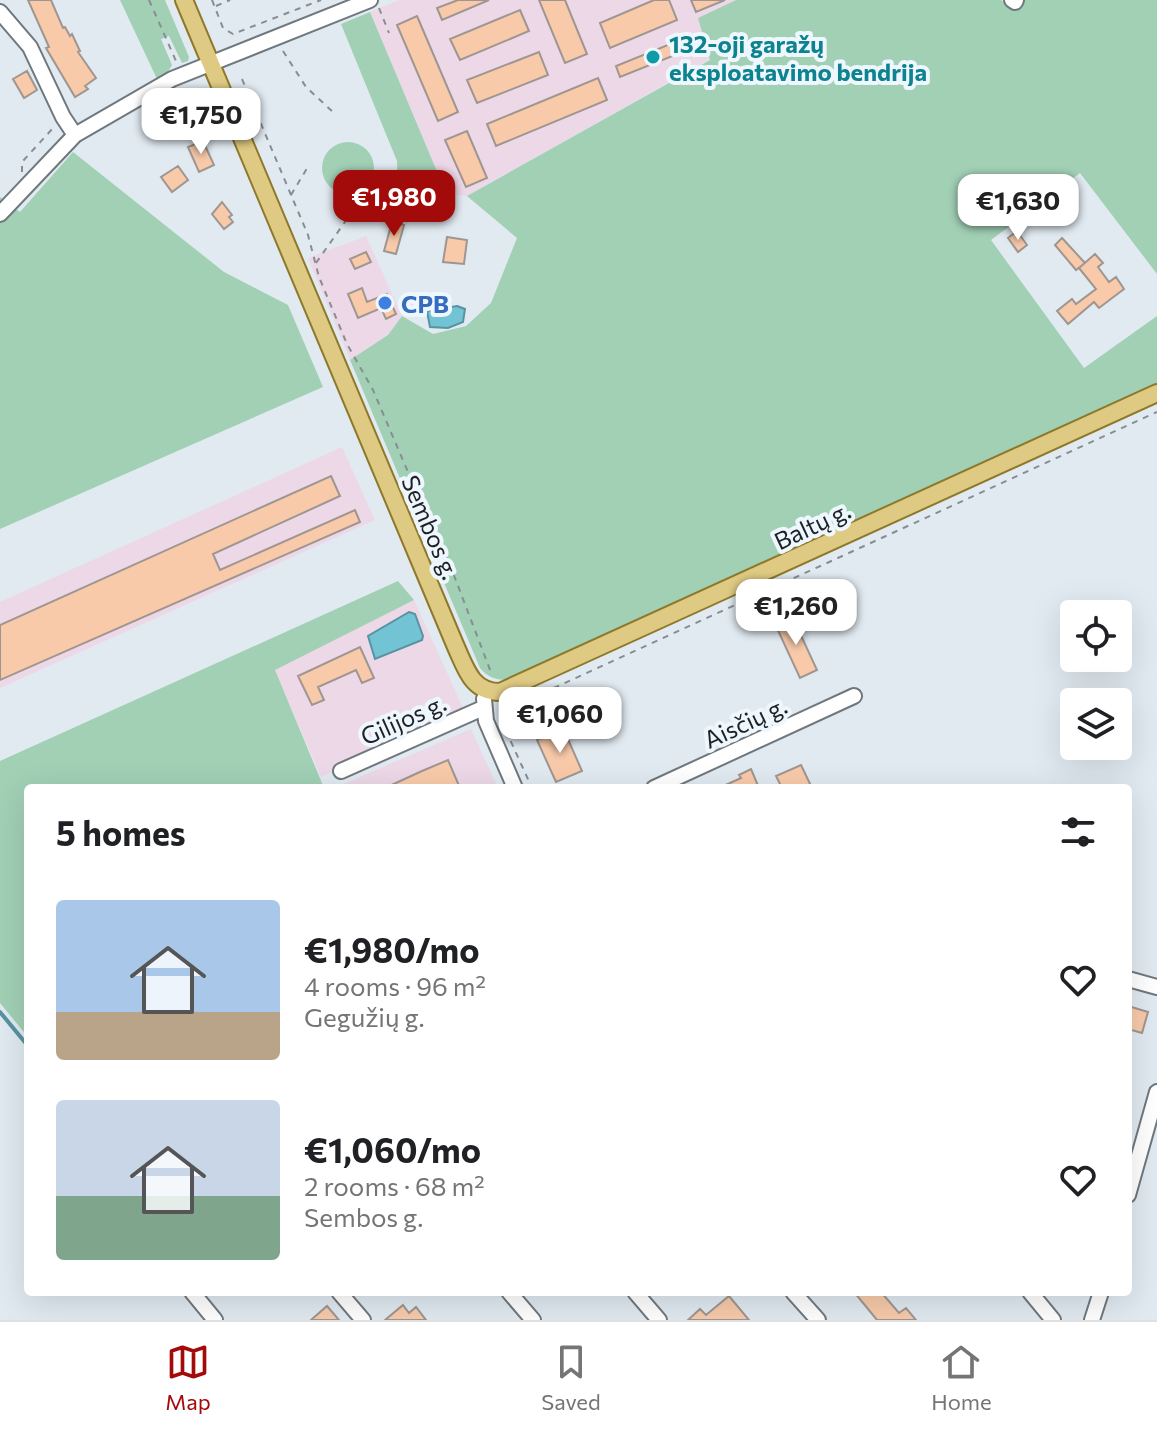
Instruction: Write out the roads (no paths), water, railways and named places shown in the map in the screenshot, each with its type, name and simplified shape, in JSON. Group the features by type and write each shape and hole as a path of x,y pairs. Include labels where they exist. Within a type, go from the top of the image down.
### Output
{"main road":[{"name":"Sembos g.","path":"184,0 464,666 489,697"},
{"name":"Baltų g.","path":"489,697 1157,393"}],"street":[{"path":"0,214 75,135 182,74 276,40 370,0"},
{"path":"0,12 30,47 63,117 75,135"},
{"name":"Aisčių g.","path":"663,784 854,696"},
{"name":"Gilijos g.","path":"341,771 489,697"},
{"name":"Sembos g.","path":"489,697 486,721 513,784"},
{"path":"1132,980 1157,987"},
{"path":"1132,1181 1157,1092"},
{"path":"195,1296 215,1320"},
{"path":"342,1296 363,1320"},
{"path":"512,1296 533,1320"},
{"path":"638,1296 659,1320"},
{"path":"797,1296 818,1320"},
{"path":"1033,1296 1053,1320"},
{"path":"1092,1320 1100,1296"}],"water":[{"path":"457,306 465,309 463,322 448,328 430,327 427,311"},
{"path":"409,612 415,614 422,640 375,659 368,636"}],"waterway":[{"path":"0,1012 24,1041"}],"place":[{"name":"132-oji garažų eksploatavimo bendrija","path":"653,57"},
{"name":"CPB","path":"385,303"}]}
